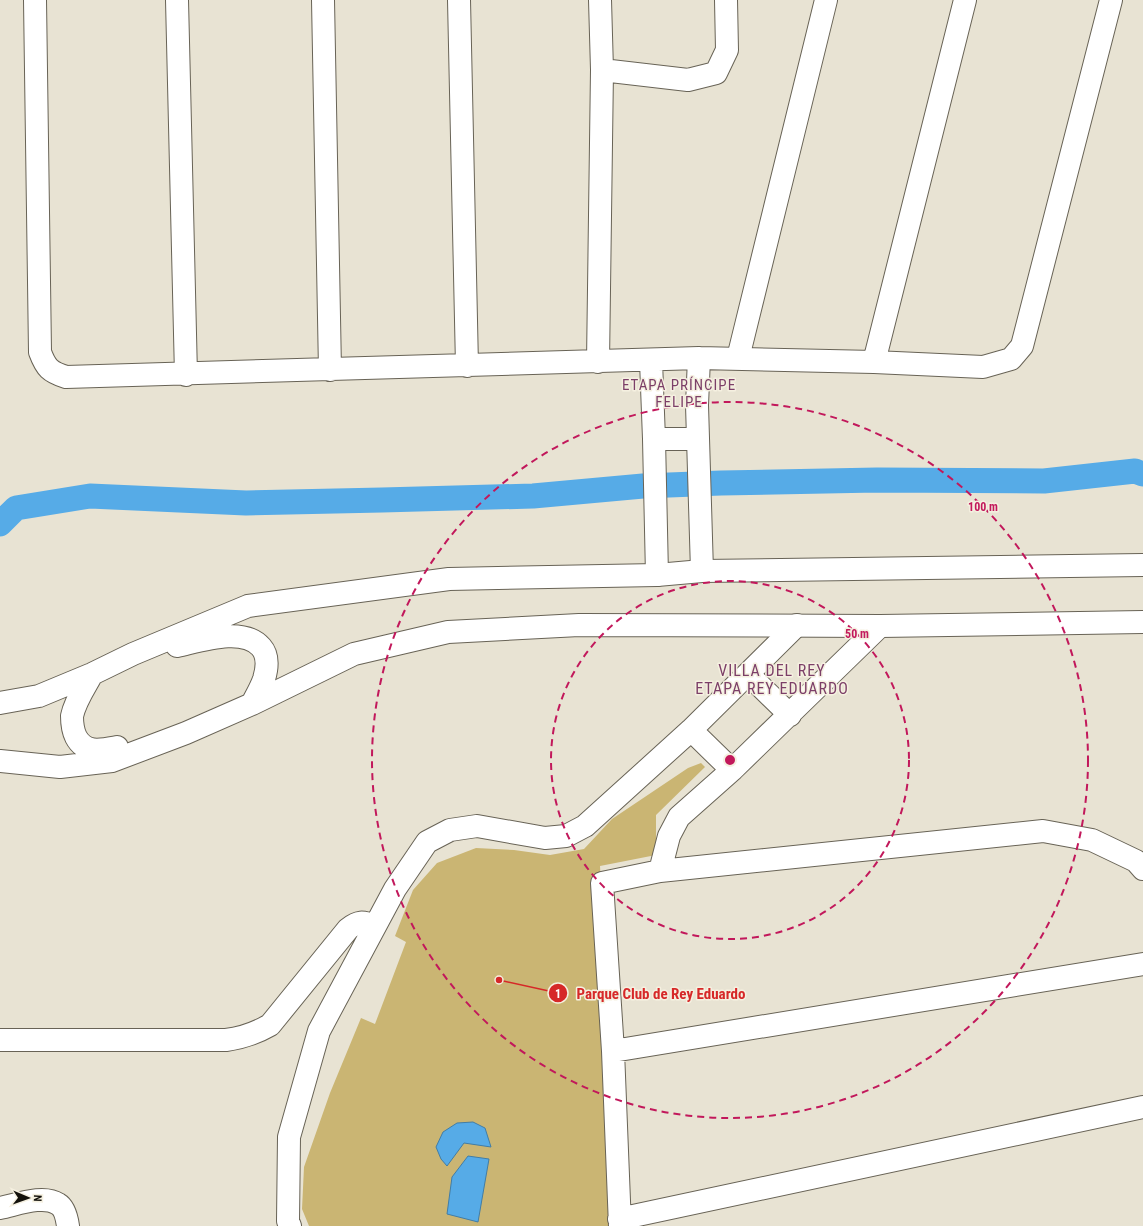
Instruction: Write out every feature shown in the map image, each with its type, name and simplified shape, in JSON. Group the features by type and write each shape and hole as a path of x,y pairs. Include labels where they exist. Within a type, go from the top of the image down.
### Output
{"street":[{"path":"35,0 40,352 44,365 53,373 66,377 186,375 651,361 699,358 874,362 983,367 1011,359 1022,346 1111,0"},
{"path":"176,0 186,375"},
{"path":"323,0 330,370"},
{"path":"460,0 467,366"},
{"path":"598,362 602,70 600,0"},
{"path":"602,70 688,80 716,73 727,50 726,0"},
{"path":"738,358 826,0"},
{"path":"874,362 965,0"},
{"path":"699,358 697,405 702,572"},
{"path":"651,361 657,575"},
{"path":"654,439 698,439"},
{"path":"0,703 40,696 92,674 133,654 248,606 449,579 657,575 702,572 1143,565"},
{"path":"0,761 60,766 112,761 186,733 252,704 354,654 448,632 578,625 880,626 1143,622"},
{"path":"290,1226 288,1220 289,1137 319,1031 395,889 427,842 450,830 478,826 545,838 566,836 585,826 691,730 797,625"},
{"path":"660,871 669,836 679,817 732,770 790,715 880,626"},
{"path":"133,654 231,636 246,637 257,642 266,652 264,680 252,704"},
{"path":"92,674 79,698 72,716 74,732 80,744 90,749 103,749 137,744 186,733"},
{"path":"748,674 790,715"},
{"path":"691,730 732,770"},
{"path":"1143,869 1136,861 1092,840 1043,831 660,871 602,883 613,1051 619,1222 1143,1107"},
{"path":"0,1040 226,1040 239,1038 252,1034 270,1025 348,929 357,923 365,922 374,926"},
{"path":"613,1051 1143,964"},
{"path":"0,1208 37,1200 49,1201 59,1204 66,1216 68,1226"}],"shaded area":[{"path":"701,763 705,767 656,815 656,855 600,866 620,1226 309,1226 302,1209 304,1167 330,1093 361,1018 375,1024 406,942 395,936 413,890 437,863 476,848 514,850 550,855 584,849 612,819 688,768"}],"water":[{"path":"473,1122 485,1128 491,1147 464,1143 447,1166 441,1159 436,1147 443,1132 457,1123"},
{"path":"468,1156 489,1159 478,1222 447,1214 452,1177"}],"waterway":[{"path":"0,524 16,508 90,496 246,503 533,496 643,486 721,483 877,480 1044,481 1135,471 1143,474"}],"place":[{"name":"Parque Club de Rey Eduardo","path":"499,980"}],"district":[{"name":"ETAPA PRÍNCIPE FELIPE","path":"679,394"},
{"name":"VILLA DEL REY ETAPA REY EDUARDO","path":"772,679"}]}
